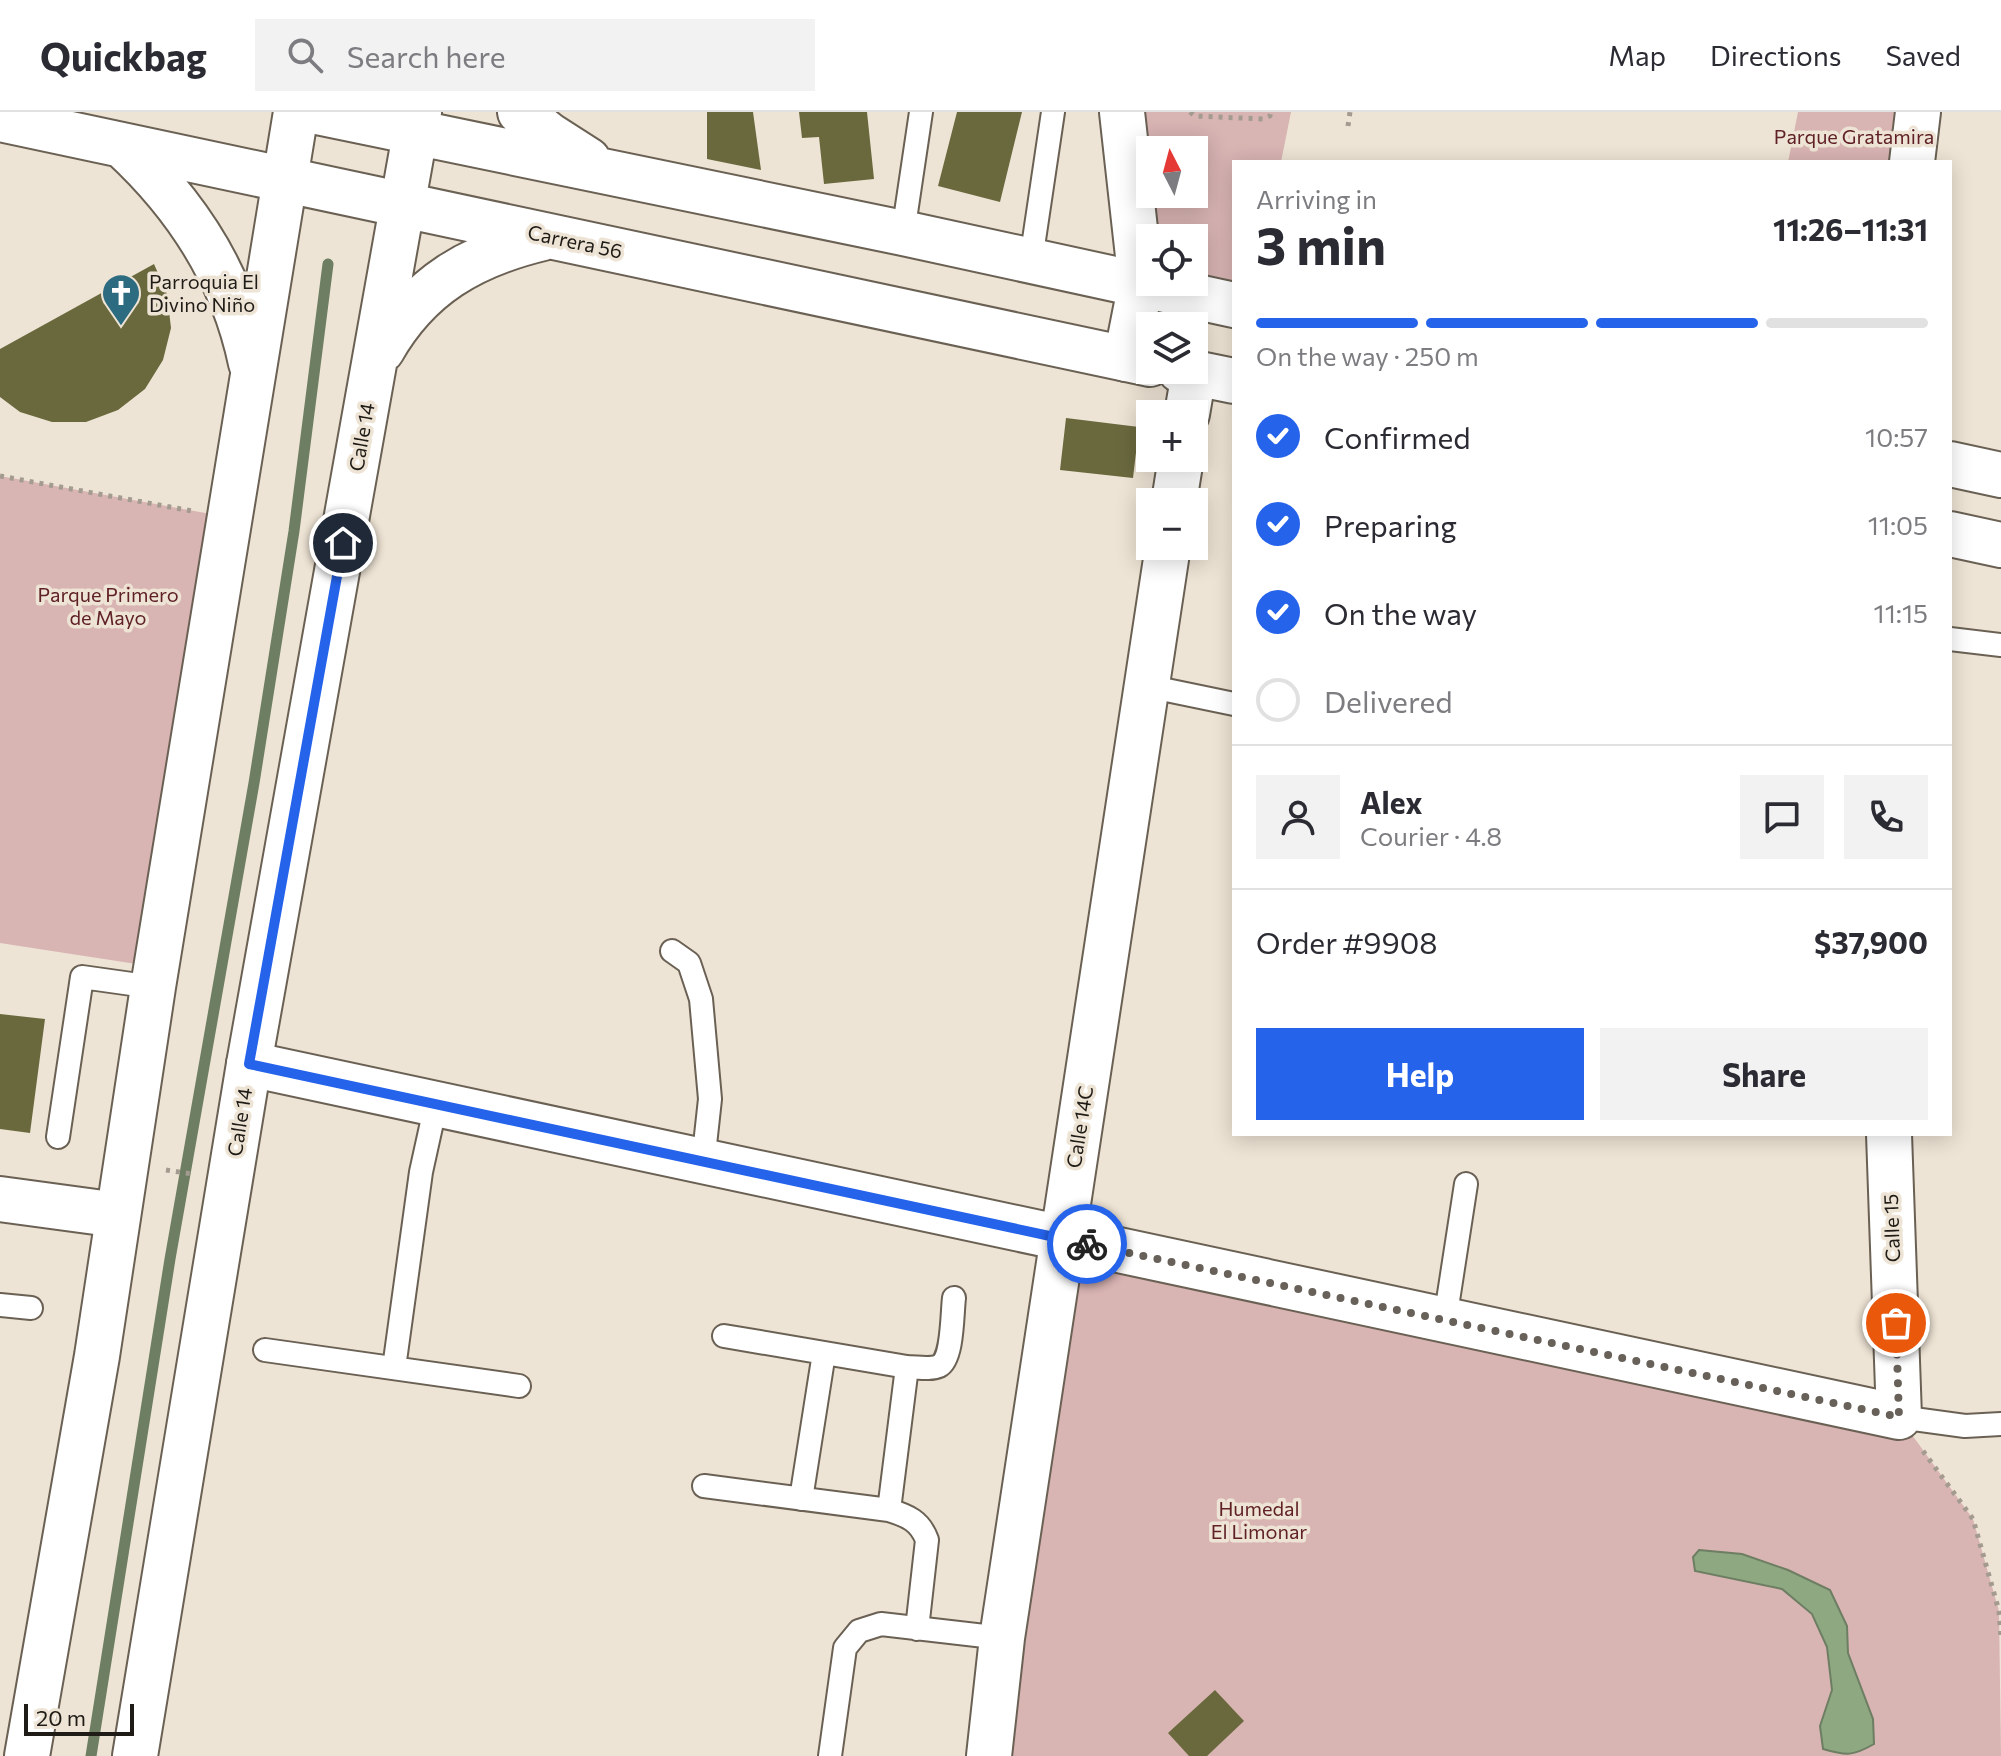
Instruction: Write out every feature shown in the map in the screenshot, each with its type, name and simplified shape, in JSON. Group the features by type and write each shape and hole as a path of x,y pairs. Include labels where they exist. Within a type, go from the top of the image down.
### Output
{"street":[{"path":"27,1756 97,1356 153,987 296,112"},
{"path":"317,112 418,122 606,172 1136,282"},
{"path":"520,112 606,172"},
{"path":"1122,112 1136,238"},
{"path":"1912,160 1918,112"},
{"name":"Carrera 56","path":"0,119 1136,361"},
{"name":"Calle 14","path":"135,1756 249,1064 418,122"},
{"path":"122,145 169,193 207,248 237,310 254,377"},
{"path":"377,359 407,313 450,275 497,251 551,237"},
{"path":"1196,296 1232,305"},
{"path":"1952,464 2001,475"},
{"path":"1952,534 2001,546"},
{"name":"Calle 14C","path":"989,1756 1002,1638 1166,560"},
{"path":"249,1064 1899,1417"},
{"name":"Calle 15","path":"1889,1136 1899,1417"},
{"path":"0,1199 118,1215"}],"lane":[{"path":"903,233 921,112"},
{"path":"1031,260 1053,112"},
{"path":"1952,639 2001,645"},
{"path":"1147,686 1232,704"},
{"path":"672,951 689,963 701,999 710,1099 703,1163"},
{"path":"58,1137 82,977 153,987"},
{"path":"394,1368 421,1172 436,1104"},
{"path":"1445,1320 1466,1184"},
{"path":"724,1336 907,1367 935,1367 945,1361 949,1351 954,1298"},
{"path":"0,1305 31,1308"},
{"path":"265,1350 519,1386"},
{"path":"801,1499 824,1353"},
{"path":"889,1510 907,1367"},
{"path":"1899,1417 1965,1426 2001,1424"},
{"path":"704,1486 889,1510 910,1517 927,1540 917,1629"},
{"path":"830,1756 845,1648 859,1631 881,1624 1002,1638"}],"path":[{"path":"1190,112 1195,116 1263,119 1271,112"},
{"path":"1348,126 1350,112"},
{"path":"0,476 231,520"},
{"path":"164,1170 194,1175"},
{"path":"1899,1417 1973,1519 1999,1611 2001,1638"}],"green space":[{"path":"1122,112 1291,112 1281,160 1232,160 1232,305 1196,296 1208,296 1208,224 1136,224 1136,238"},
{"name":"Parque Gratamira","path":"1798,112 1918,112 1912,160 1788,160"},
{"name":"Parque Primero de Mayo","path":"0,476 211,514 156,967 0,943"},
{"name":"Humedal El Limonar","path":"1063,1239 1899,1417 1973,1519 1999,1611 2001,1756 989,1756"}],"shaded area":[{"path":"1699,1550 1742,1554 1788,1570 1830,1590 1847,1626 1848,1653 1873,1719 1874,1744 1850,1754 1823,1749 1820,1726 1832,1690 1827,1647 1812,1614 1782,1589 1695,1571 1693,1557"}],"building":[{"path":"707,112 753,112 761,170 707,159"},
{"path":"799,112 867,112 874,179 824,184 819,137 802,138"},
{"path":"957,112 1022,112 1000,202 938,186"},
{"path":"154,264 167,294 171,328 163,360 145,389 118,410 86,422 52,422 20,412 0,397 0,349"},
{"path":"1066,418 1136,427 1133,478 1060,470"},
{"path":"0,1014 45,1019 30,1133 0,1129"},
{"path":"1215,1690 1244,1721 1207,1756 1189,1756 1168,1733"}],"waterway":[{"path":"91,1756 170,1259 254,783 294,531 328,264"}],"way so far":[{"path":"1087,1244 1899,1417 1896,1323"}],"place":[{"name":"Parroquia El Divino Niño","path":"121,327"}],"route":[{"path":"343,543 249,1064 1087,1244"}]}
